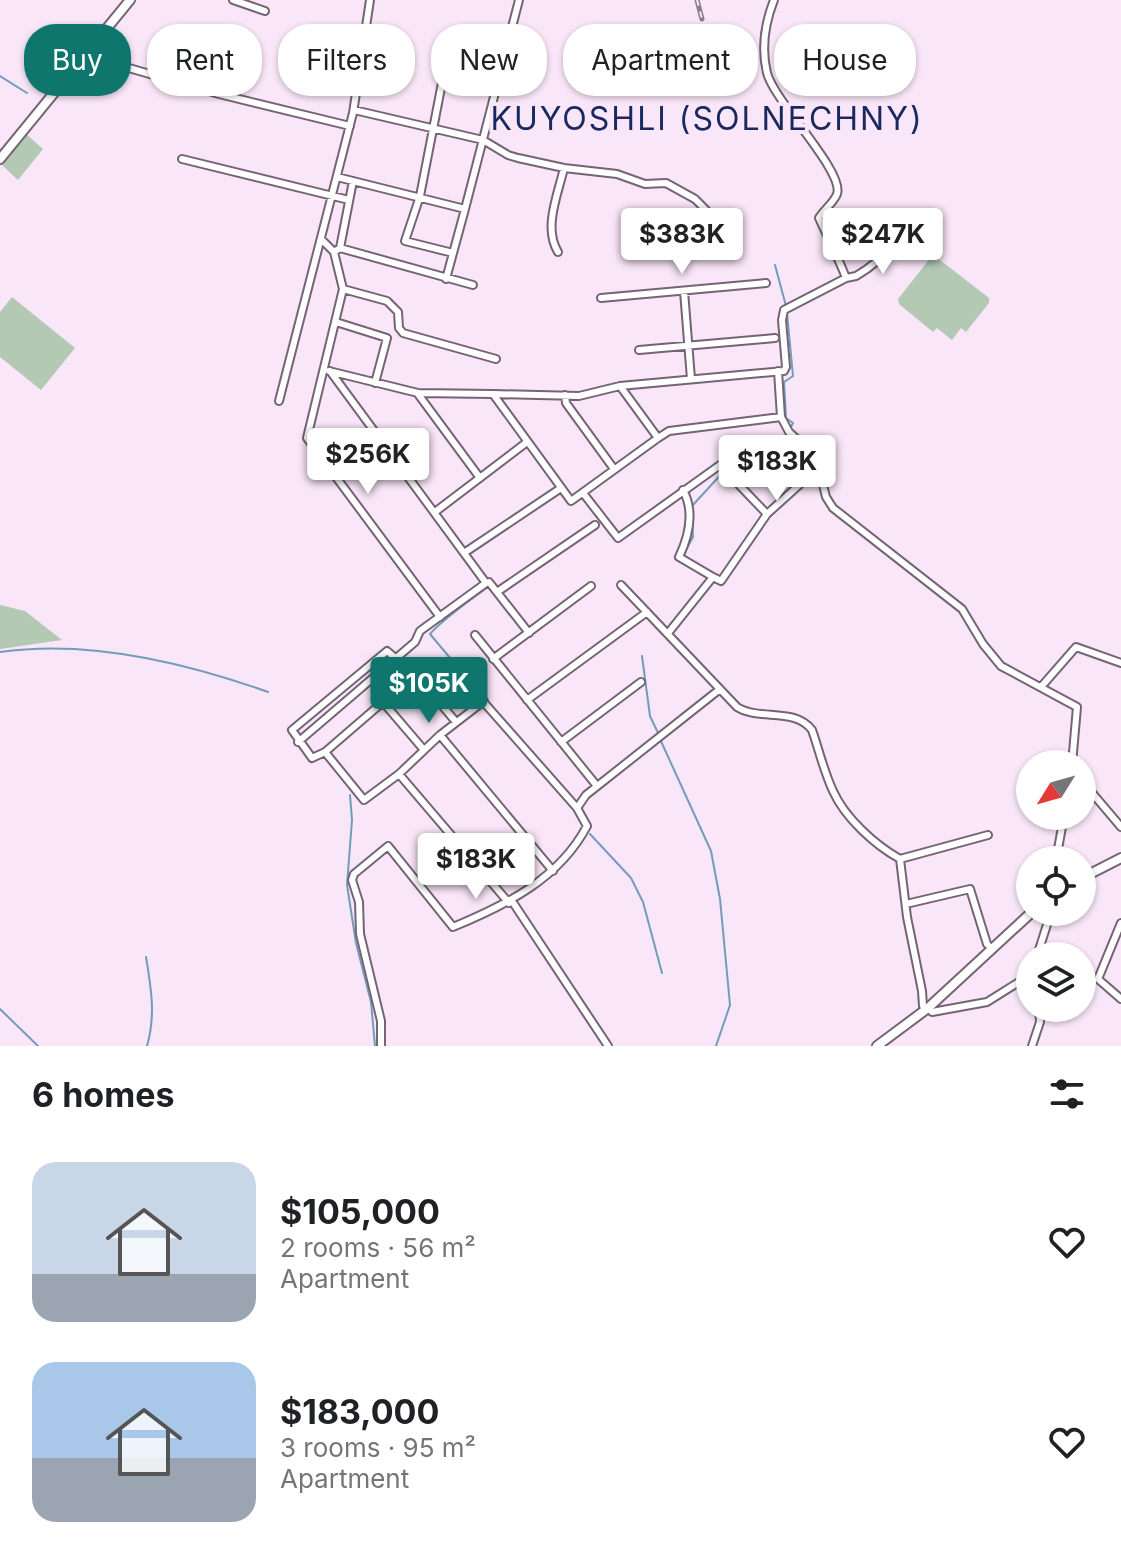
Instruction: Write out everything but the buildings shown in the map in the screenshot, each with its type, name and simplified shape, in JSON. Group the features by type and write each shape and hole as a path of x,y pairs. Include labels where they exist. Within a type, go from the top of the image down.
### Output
{"main road":[{"path":"110,24 130,0"},
{"path":"0,159 51,96"},
{"path":"1096,871 1121,858"},
{"path":"877,1046 927,1009 1017,926"}],"street":[{"path":"233,0 265,11"},
{"path":"279,401 354,110 370,0"},
{"path":"446,279 519,0"},
{"path":"774,0 763,49 768,75 783,104 824,157 837,184 838,195 819,218 846,278"},
{"path":"131,69 350,126"},
{"path":"440,96 420,196 405,241 453,253"},
{"path":"354,110 483,140 508,155 564,168 617,174 645,184 666,183 695,199 706,210"},
{"path":"182,159 349,200"},
{"path":"558,252 552,241 551,226 564,168"},
{"path":"337,177 465,209"},
{"path":"353,181 337,250 343,289 326,370 307,434 309,441 440,617"},
{"path":"322,240 337,250 473,285"},
{"path":"326,370 418,393 579,396 620,386 784,371 784,310 846,278 856,276 902,241"},
{"path":"601,298 766,283"},
{"path":"343,289 387,301 398,312 399,328 403,333 496,359"},
{"path":"684,291 691,379"},
{"path":"336,322 387,338 375,383"},
{"path":"639,350 775,338"},
{"path":"326,370 486,583 489,582 529,633"},
{"path":"778,371 781,417 789,432 816,457 826,497 833,508 962,609 983,644 1001,666 1077,708 1073,750"},
{"path":"620,386 658,438"},
{"path":"418,393 480,478"},
{"path":"493,394 571,501 669,431 781,417"},
{"path":"565,395 566,403 614,469"},
{"path":"435,512 527,442"},
{"path":"583,493 618,538 720,465 767,514"},
{"path":"683,490 689,500 689,535 679,557 721,581 767,514 819,467"},
{"path":"464,553 561,488"},
{"path":"497,592 595,525"},
{"path":"669,632 713,577"},
{"path":"298,742 415,642 420,631 486,583"},
{"path":"621,585 737,707 746,712 785,716 806,722 812,730 833,792 845,811 882,849 900,859 988,835"},
{"path":"493,659 591,586"},
{"path":"527,700 647,612"},
{"path":"475,635 597,786"},
{"path":"1041,687 1076,647 1121,663"},
{"path":"413,675 325,752 312,758 298,742 292,730 388,651 419,678 456,722"},
{"path":"381,1046 381,1021 360,934 359,902 352,880 354,874 388,846 453,927 510,902 553,871 587,826 577,808 457,672"},
{"path":"561,742 641,682"},
{"path":"577,808 597,786 720,689"},
{"path":"325,752 364,800 484,701"},
{"path":"383,702 424,750"},
{"path":"440,735 553,871"},
{"path":"399,774 510,902 608,1046"},
{"path":"1096,798 1121,827"},
{"path":"900,859 923,1006 932,1012 987,1002 1016,984"},
{"path":"906,904 970,889 987,944 992,949"},
{"path":"1121,923 1098,979 1121,999"},
{"path":"1032,1046 1040,1022"}],"green space":[{"path":"25,133 43,149 18,180 1,164"},
{"path":"931,257 936,257 989,298 989,303 966,332 961,328 952,340 937,328 933,332 899,304 898,299"},
{"path":"12,297 75,348 41,390 0,357 0,312"},
{"path":"0,605 25,611 62,640 0,649"}],"waterway":[{"path":"0,76 24,91"},
{"path":"775,265 786,306"},
{"path":"787,313 793,376 784,382 786,418 793,423 790,429"},
{"path":"692,512 692,506 725,470 751,451 778,446 787,434"},
{"path":"686,550 693,537 692,518"},
{"path":"476,689 430,634 485,589"},
{"path":"0,652 68,649 136,656 203,671 268,692"},
{"path":"642,656 650,716 658,733"},
{"path":"499,715 506,723"},
{"path":"660,739 711,851 720,899 730,1005 716,1046"},
{"path":"350,795 352,820 347,885 356,943 371,1002 375,1046"},
{"path":"590,834 631,878 643,902 662,973"},
{"path":"146,957 152,1012 147,1046"},
{"path":"0,1009 38,1046"}],"railway":[{"path":"697,0 702,19"}],"district":[{"name":"KUYOSHLI (SOLNECHNY)","path":"707,118"}]}
